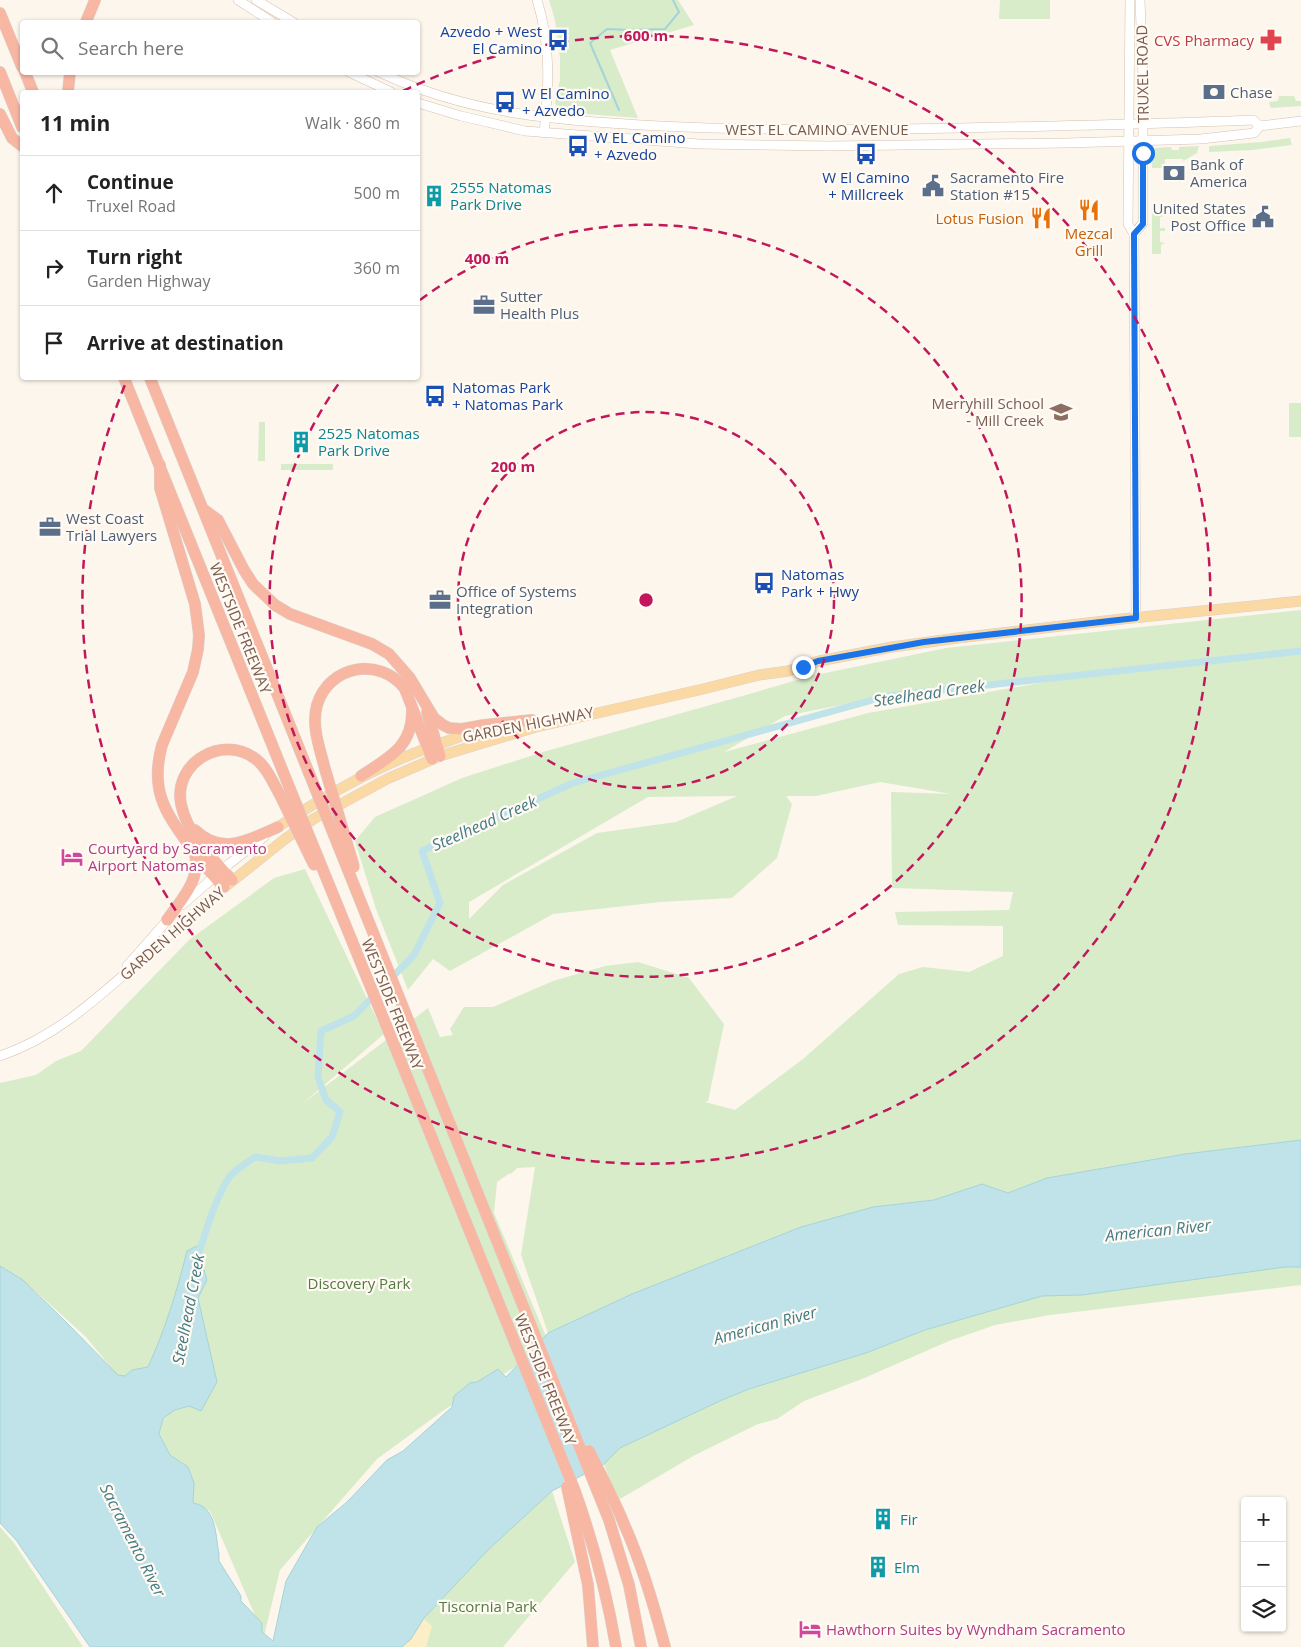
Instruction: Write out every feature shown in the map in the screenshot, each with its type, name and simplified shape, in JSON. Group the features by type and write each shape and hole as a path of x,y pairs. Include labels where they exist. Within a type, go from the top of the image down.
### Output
{"highway":[{"path":"87,20 95,0"},
{"path":"0,13 20,62"},
{"path":"0,72 20,122"},
{"path":"26,75 32,90"},
{"path":"68,90 70,75"},
{"path":"0,114 12,138 20,144"},
{"name":"WESTSIDE FREEWAY","path":"125,380 557,1446 597,1560 616,1647"},
{"name":"WESTSIDE FREEWAY","path":"151,380 609,1520 620,1552 641,1647"},
{"path":"160,465 160,488 195,604 199,635 194,672 159,756 159,791 165,810 173,823 195,852 228,884"},
{"path":"203,509 218,520 244,570 264,595 290,614 372,644 389,654 410,678 423,701 438,721 456,730 532,720"},
{"path":"366,915 316,731 315,716 320,698 334,680 350,671 373,668 388,673 406,689 434,752"},
{"path":"423,701 434,752"},
{"path":"361,776 394,754 403,744 410,727 411,703"},
{"path":"218,873 194,835 186,818 180,795 184,776 195,762 217,750 234,750 258,760 268,772 352,941"},
{"path":"186,818 191,826 202,835 218,843 227,844 244,842 278,827"},
{"path":"167,920 194,881 196,868 195,852"},
{"path":"552,1376 625,1525 646,1582 664,1647"},
{"path":"557,1446 583,1555 590,1605 593,1647"}],"main road":[{"path":"238,0 269,20"},
{"path":"256,0 290,20"},
{"path":"537,0 544,26 548,56 549,83 544,133"},
{"name":"TRUXEL ROAD","path":"1130,0 1128,224 1134,234 1136,618"},
{"path":"1134,0 1136,27 1139,31 1142,31"},
{"name":"TRUXEL ROAD","path":"1134,234 1143,224 1144,125 1140,0"},
{"path":"355,75 387,90"},
{"name":"WEST EL CAMINO AVENUE","path":"386,75 449,100 499,111 546,119 671,127 829,131 1144,125 1253,120 1260,126"},
{"name":"WEST EL CAMINO AVENUE","path":"420,103 469,118 511,128 544,133 697,144 774,146 1203,139 1254,133 1260,126 1301,121"},
{"name":"GARDEN HIGHWAY","path":"104,993 167,920 218,873 278,827 315,802 361,776 434,752 760,675 803,667 818,661 892,647 1136,618 1301,601"},
{"name":"GARDEN HIGHWAY","path":"0,1056 13,1052 48,1035 85,1009 228,884 284,839 315,818 434,752 483,730 650,701"}],"green space":[{"path":"549,0 678,0 694,25 610,50 638,118 560,112 555,103 560,80 560,58 555,20"},
{"path":"1000,0 1050,0 1050,19 999,19"},
{"path":"1279,96 1294,96 1296,101 1301,101 1301,106 1271,108 1269,102 1278,101"},
{"path":"1290,138 1292,145 1252,150 1209,152 1209,146"},
{"path":"1199,146 1197,153 1183,161 1183,159 1165,159 1164,168 1152,168 1152,154 1155,148 1171,147 1172,150 1179,150 1179,147"},
{"path":"1152,212 1160,212 1164,216 1160,217 1160,228 1165,228 1165,231 1160,231 1160,242 1165,243 1161,245 1161,254 1152,254"},
{"path":"1289,403 1301,403 1301,437 1289,437"},
{"path":"259,422 265,422 265,461 258,461"},
{"path":"281,464 333,464 333,470 281,470"},
{"name":"Discovery Park","path":"1301,610 1301,1140 1185,1154 1047,1178 1008,1193 982,1184 934,1200 873,1207 801,1227 632,1294 548,1333 521,1255 535,1167 517,1168 497,1182 494,1213 550,1346 444,1410 377,1459 280,1570 264,1636 210,1511 193,1503 194,1483 188,1467 170,1455 159,1434 163,1418 175,1410 189,1406 217,1382 198,1298 207,1280 187,1251 170,1310 148,1367 132,1370 125,1376 118,1376 86,1337 23,1280 0,1266 0,1083 36,1075 56,1061 81,1051 189,940 274,878 305,869 384,1034 302,1104 428,1008 440,1037 453,1035 450,1029 464,1007 493,1007 553,981 605,966 638,962 689,978 724,1024 708,1101 705,1102 735,1110 803,1059 899,974 923,967 969,972 1003,956 1003,926 898,925 895,912 1009,910 1013,892 892,888 891,792 951,794 880,782 816,796 786,796 792,804 777,858 732,898 661,902 553,914 450,971 433,959 408,990 376,909 355,841 375,817 462,778 543,752 811,676 946,648","holes":["1126,668 868,713 724,752 785,716 887,696","737,796 676,822 597,833 503,885 469,919 469,902 648,797"]},
{"path":"1285,1267 1301,1267 1301,1285 1050,1315 995,1325 949,1341 862,1379 804,1401 777,1419 758,1424 695,1455 620,1499 610,1481 604,1464 620,1448 749,1389 866,1353 925,1330 1042,1296 1082,1295"},
{"name":"Tiscornia Park","path":"552,1491 575,1562 503,1647 402,1647 411,1639 424,1618 488,1550"},
{"path":"0,1527 14,1543 83,1647 0,1647"}],"sand":[{"path":"424,1619 432,1626 426,1647 402,1647 411,1639"}],"water":[{"path":"1301,1140 1301,1267 1285,1267 1082,1295 1042,1296 925,1330 866,1353 749,1389 722,1400 620,1448 604,1464 552,1491 488,1550 424,1618 411,1639 402,1647 90,1647 16,1540 0,1523 0,1266 23,1280 118,1375 125,1376 132,1370 148,1367 170,1310 187,1251 197,1246 207,1280 198,1298 217,1382 201,1411 189,1406 175,1410 163,1418 159,1434 170,1455 188,1467 194,1483 193,1503 207,1510 211,1516 219,1561 241,1596 241,1601 262,1623 262,1632 273,1641 286,1581 317,1527 347,1502 387,1460 403,1451 452,1407 454,1396 470,1383 477,1382 498,1369 506,1377 548,1333 632,1294 801,1227 873,1207 934,1200 982,1184 1008,1193 1047,1178 1185,1154"}],"waterway":[{"path":"619,110 590,43 607,29 665,29 679,12 673,0"},
{"name":"Steelhead Creek","path":"197,1259 215,1205 232,1173 255,1157 281,1161 312,1158 332,1137 340,1112 326,1100 318,1077 321,1031 354,1016 414,955 440,903 422,851 573,783 887,696 1301,651"}],"place":[{"name":"Azvedo + West El Camino","path":"558,40"},
{"name":"CVS Pharmacy","path":"1271,40"},
{"name":"Chase","path":"1214,92"},
{"name":"W El Camino + Azvedo","path":"505,102"},
{"name":"W EL Camino + Azvedo","path":"578,146"},
{"name":"W El Camino + Millcreek","path":"866,154"},
{"name":"Bank of America","path":"1174,173"},
{"name":"Sacramento Fire Station #15","path":"933,186"},
{"name":"2555 Natomas Park Drive","path":"434,196"},
{"name":"Mezcal Grill","path":"1089,210"},
{"name":"United States Post Office","path":"1263,217"},
{"name":"Lotus Fusion","path":"1041,218"},
{"name":"Sutter Health Plus","path":"484,305"},
{"name":"Natomas Park + Natomas Park","path":"435,396"},
{"name":"Merryhill School - Mill Creek","path":"1061,412"},
{"name":"2525 Natomas Park Drive","path":"301,442"},
{"name":"West Coast Trial Lawyers","path":"50,527"},
{"name":"Natomas Park + Hwy","path":"764,583"},
{"name":"Office of Systems Integration","path":"440,600"},
{"name":"Courtyard by Sacramento Airport Natomas","path":"72,857"},
{"name":"Fir","path":"883,1519"},
{"name":"Elm","path":"878,1567"},
{"name":"Hawthorn Suites by Wyndham Sacramento","path":"810,1629"}],"route":[{"path":"803,667 818,661 924,642 1136,618 1134,234 1143,224 1143,153"}],"water label":[{"name":"American River","path":"1158,1230"},
{"name":"American River","path":"765,1325"},
{"name":"Sacramento River","path":"133,1540"}]}
